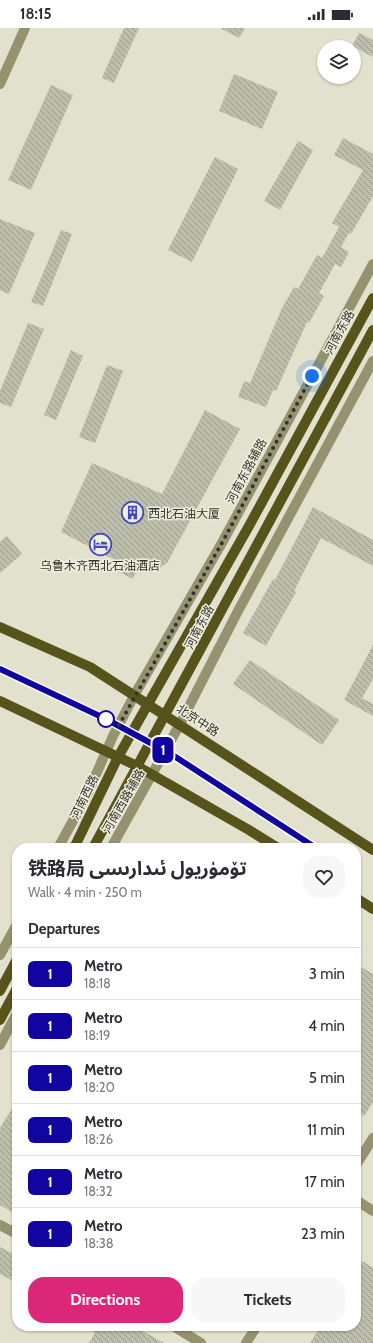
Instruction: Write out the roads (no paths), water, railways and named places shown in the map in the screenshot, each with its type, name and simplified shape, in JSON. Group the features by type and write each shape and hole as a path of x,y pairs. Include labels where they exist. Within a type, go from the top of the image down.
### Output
{"main road":[{"name":"河南东路","path":"118,757 249,526 373,298"},
{"name":"河南东路","path":"137,766 166,715 373,330"},
{"name":"北京中路","path":"0,627 90,667 135,694 373,850"},
{"path":"0,701 153,774 270,843"},
{"name":"河南西路","path":"76,843 118,757"},
{"path":"96,843 137,766"},
{"path":"361,901 373,909"},
{"path":"0,991 12,968"},
{"path":"0,1020 12,997"}],"street":[{"path":"0,84 4,66 25,28"},
{"name":"河南东路辅路","path":"106,752 135,694 223,541 373,264"},
{"path":"180,724 238,611 373,361"},
{"name":"河南西路辅路","path":"114,843 180,724"},
{"path":"61,843 86,796 106,752"},
{"path":"0,955 12,933"},
{"path":"0,1045 12,1022"},
{"path":"361,1157 373,1138"},
{"path":"361,1203 373,1211"},
{"path":"0,1225 12,1231"},
{"path":"181,1331 201,1343"},
{"path":"246,1343 254,1331"}],"metro line":[{"name":"1","path":"0,669 106,719 171,754 308,843"}],"place":[{"name":"西北石油大厦","path":"132,513"},
{"name":"乌鲁木齐西北石油酒店","path":"100,544"}]}
